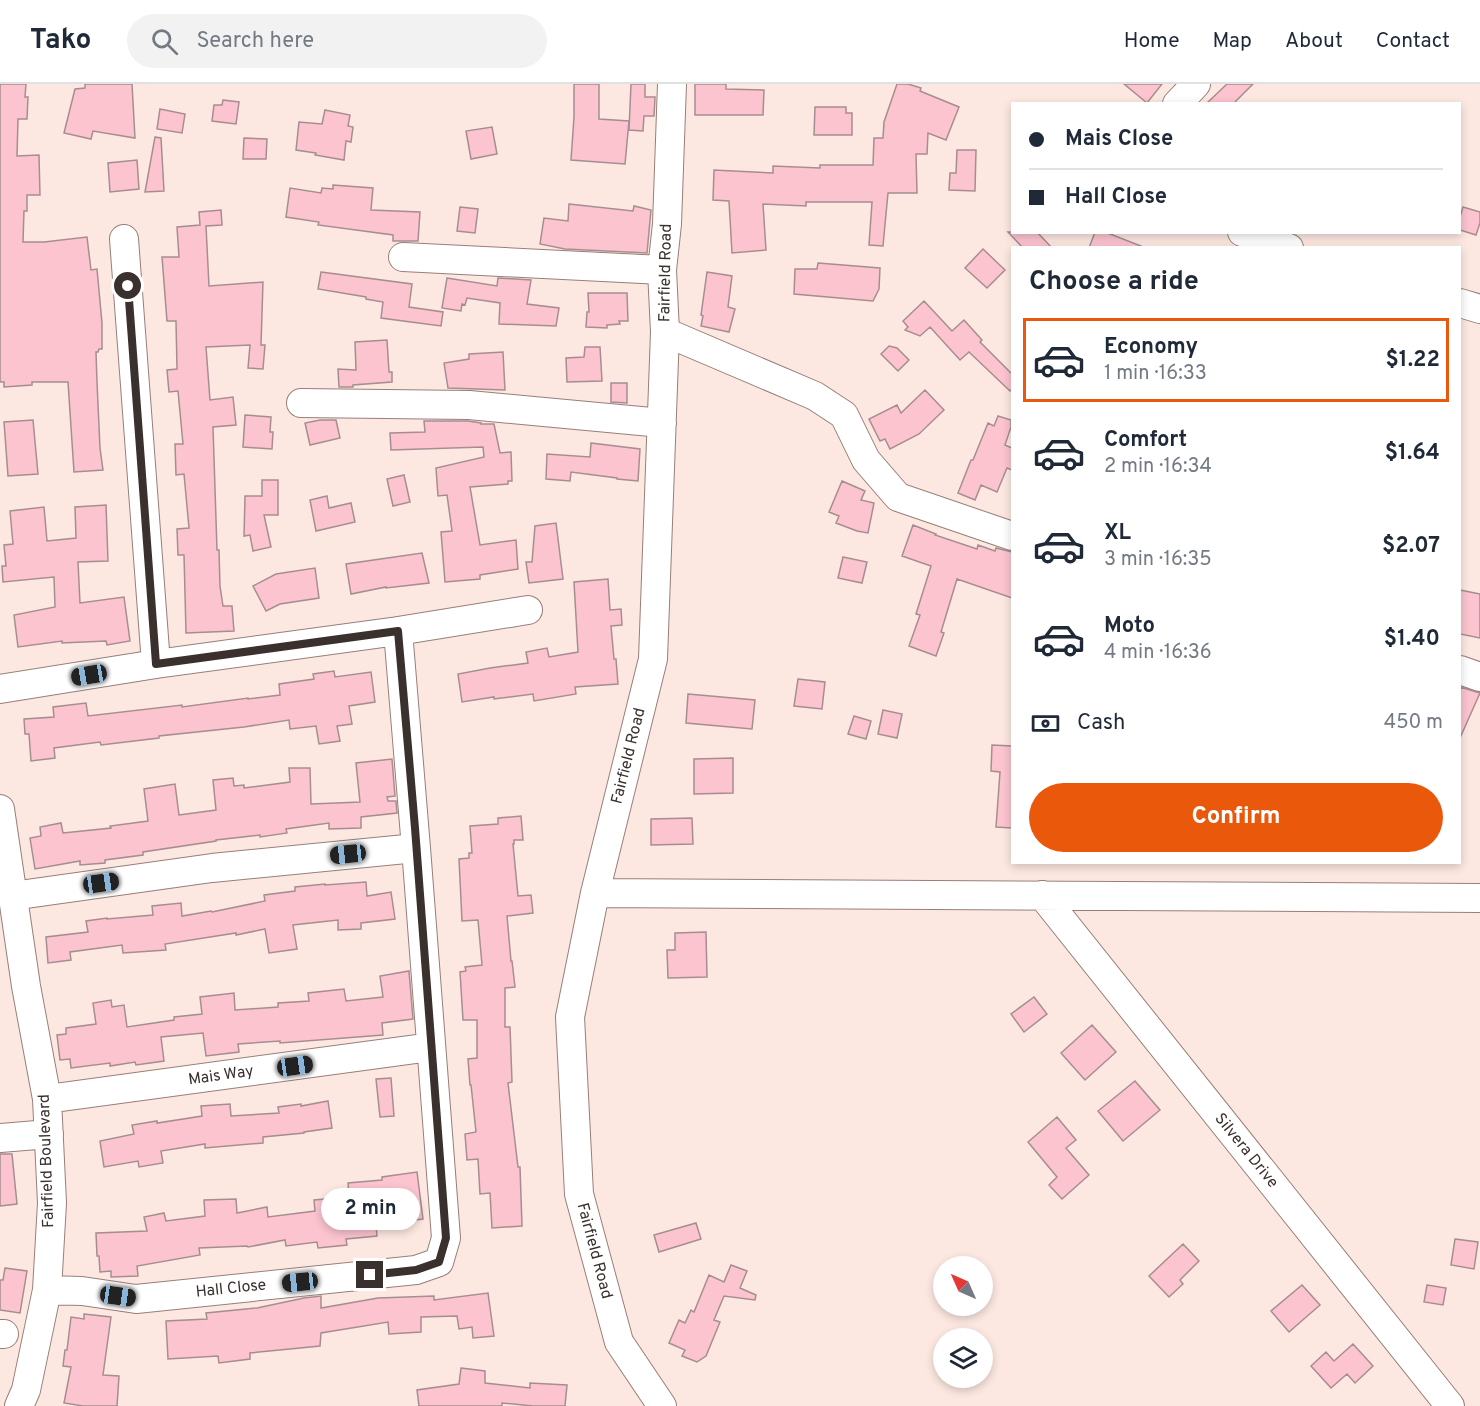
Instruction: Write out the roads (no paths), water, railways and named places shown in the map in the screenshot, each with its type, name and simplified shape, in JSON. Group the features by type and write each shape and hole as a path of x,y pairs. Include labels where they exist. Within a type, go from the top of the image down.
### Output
{"street":[{"name":"Fairfield Road","path":"662,1406 619,1342 579,1194 570,1017 595,893 653,659 662,423 664,332 662,270 667,224 672,84"},
{"path":"1179,102 1196,84"},
{"path":"1248,234 1283,246"},
{"path":"124,239 156,664"},
{"path":"403,257 662,270"},
{"path":"1461,303 1480,309"},
{"path":"664,332 815,396 844,415 866,460 898,497 1011,536"},
{"path":"301,403 469,405 662,423"},
{"path":"0,689 528,610"},
{"path":"398,631 430,1047"},
{"path":"1461,670 1480,677"},
{"name":"Fairfield Boulevard","path":"0,808 12,896 13,989 47,1100 52,1203 47,1290 26,1390 19,1406"},
{"path":"12,896 212,868 416,848"},
{"path":"595,893 1480,898"},
{"name":"Silvera Drive","path":"1042,895 1450,1406"},
{"name":"Mais Way","path":"47,1100 430,1047"},
{"name":"Hall Close","path":"47,1290 82,1291 136,1299 416,1270 439,1262 446,1238 430,1047"},
{"path":"0,1138 49,1134"}]}
